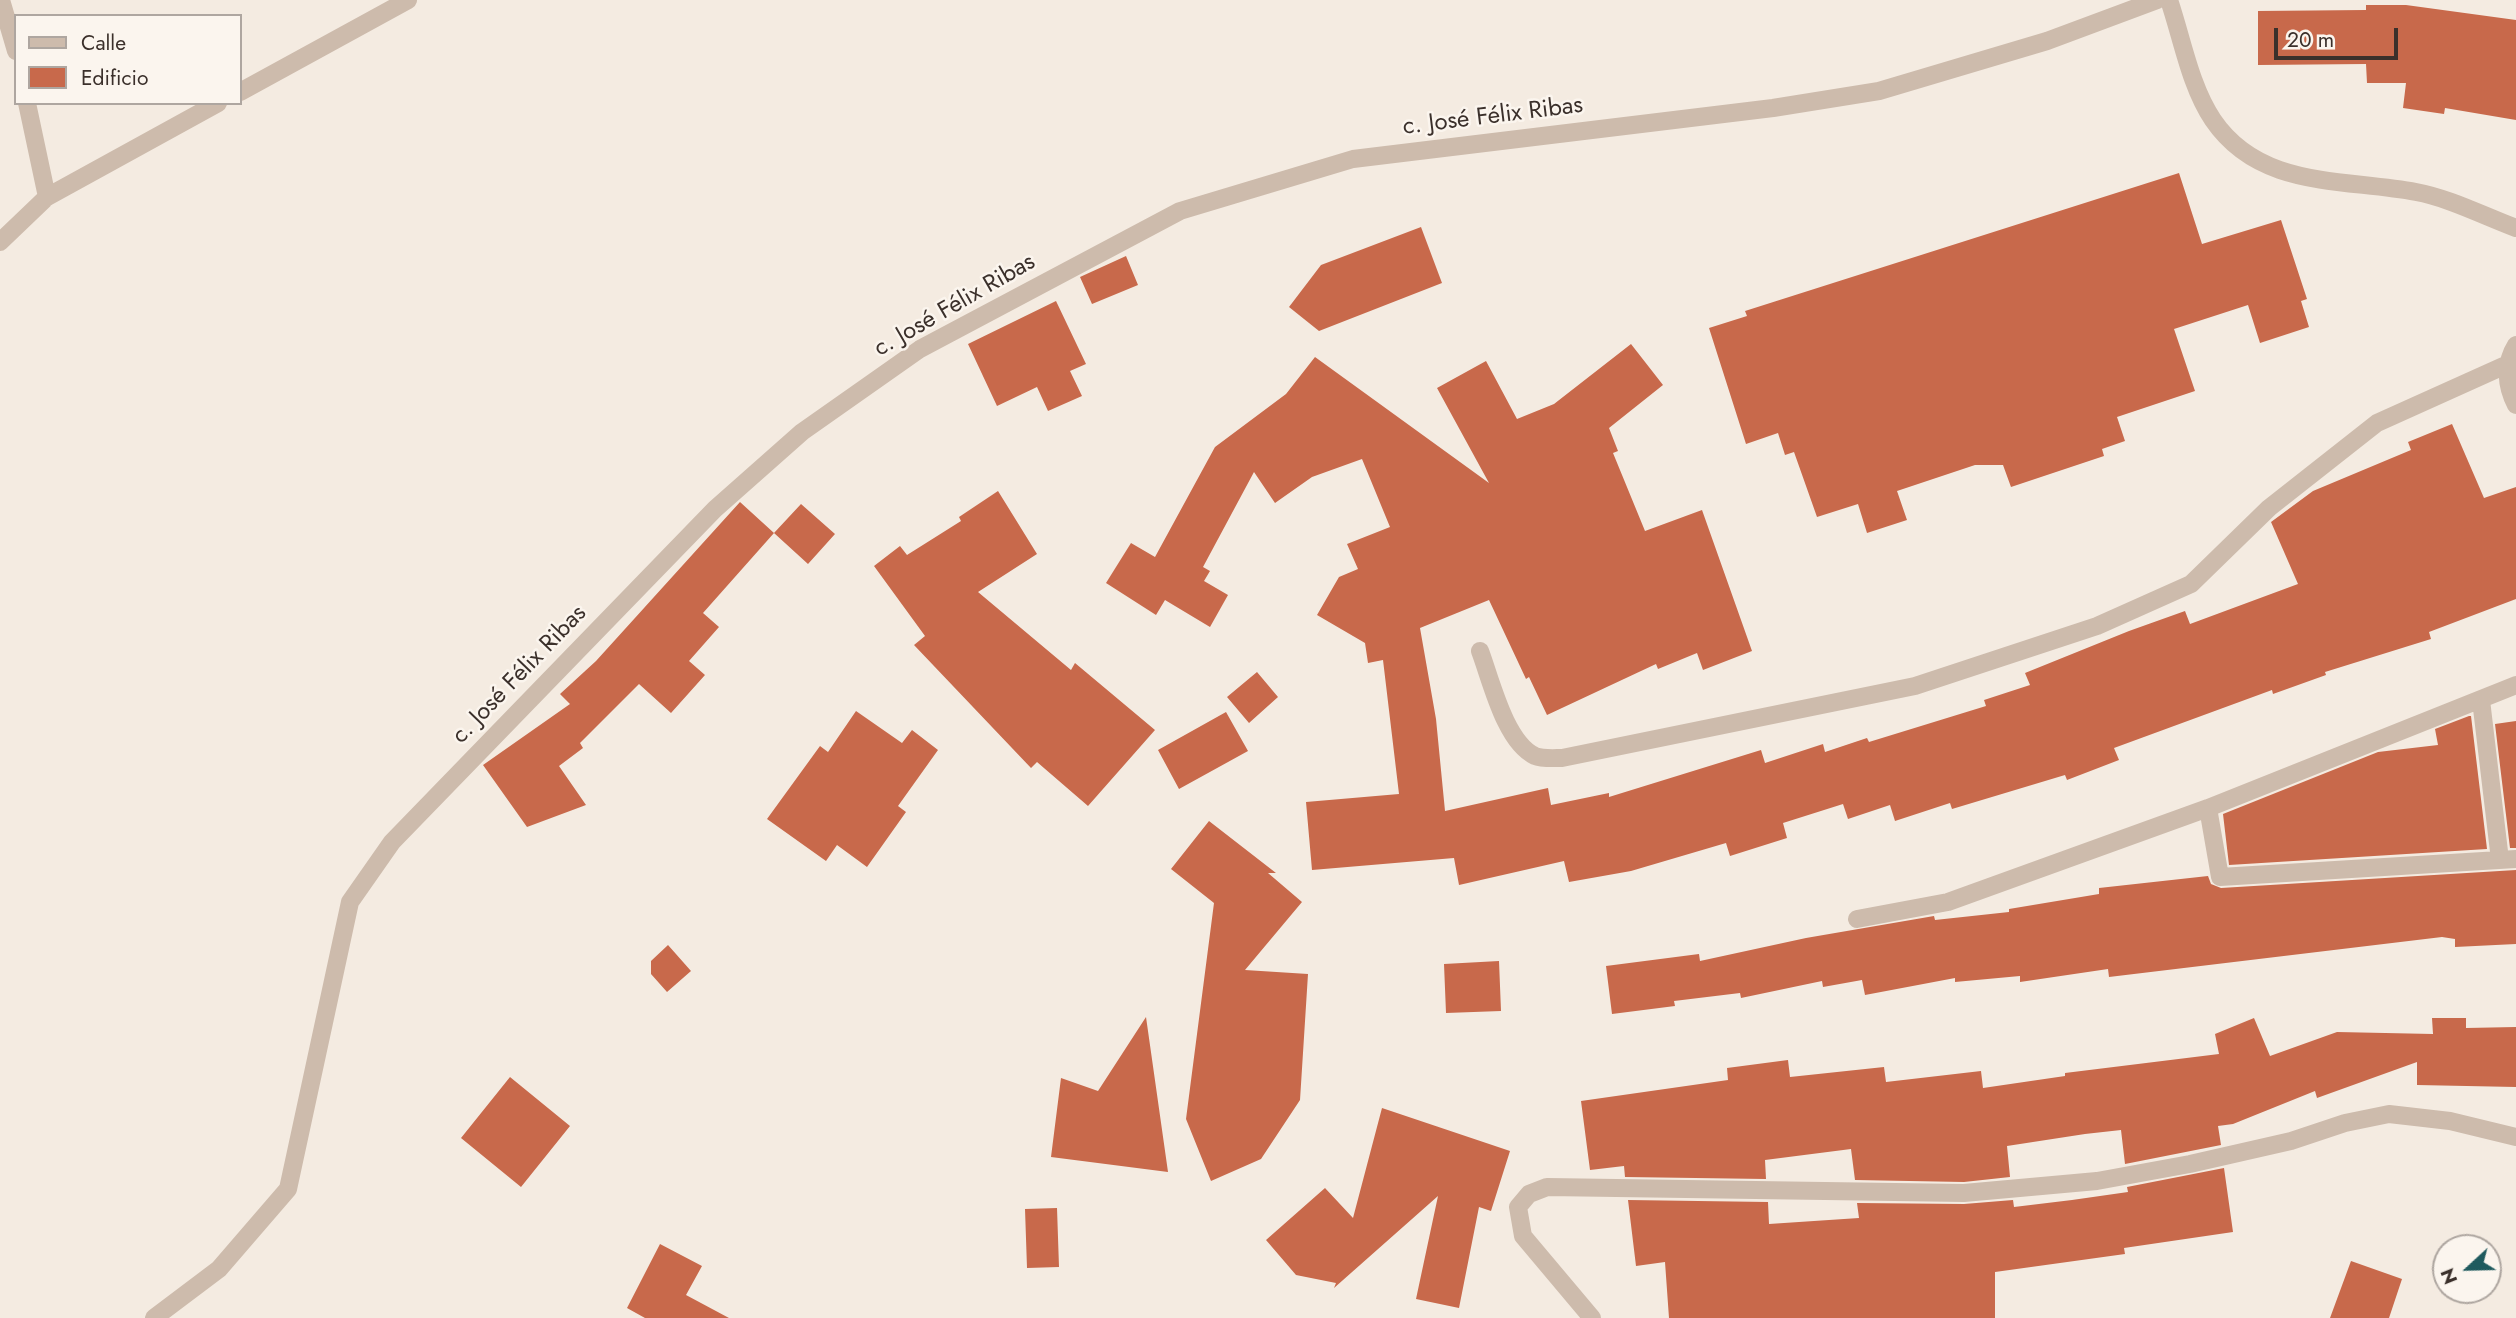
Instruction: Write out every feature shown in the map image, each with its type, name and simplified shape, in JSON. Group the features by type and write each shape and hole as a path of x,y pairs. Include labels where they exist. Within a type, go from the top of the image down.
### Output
{"street":[{"path":"1,0 14,44"},
{"path":"242,91 408,0"},
{"name":"c. José Félix Ribas","path":"154,1318 219,1269 288,1189 350,902 392,842 715,509 802,432 920,349 1180,211 1353,159 1773,108 1880,91 2046,41 2157,0"},
{"path":"2169,0 2199,92 2211,118 2230,143 2256,163 2314,179 2418,192 2516,228"},
{"path":"27,105 47,197"},
{"path":"0,242 47,197 214,105"},
{"path":"2516,345 2508,364 2507,379 2516,405"},
{"path":"1480,651 1508,726 1520,743 1536,757 1562,758 1915,686 2097,626 2191,584 2269,508 2377,423 2508,364"},
{"path":"1857,919 1948,902 2208,808 2516,685"},
{"path":"2208,808 2220,877 2508,860 2481,700"},
{"path":"1592,1318 1523,1236 1518,1207 1529,1194 1547,1187 1964,1193 2096,1181 2279,1144 2344,1123 2389,1114 2450,1121 2516,1137"}],"building":[{"path":"2366,5 2406,5 2516,20 2516,120 2445,108 2444,114 2403,108 2406,83 2367,83 2366,64 2258,65 2258,11 2366,10"},
{"path":"2179,173 2202,244 2281,220 2307,299 2301,301 2309,327 2260,343 2248,305 2174,329 2195,391 2117,417 2125,441 2102,449 2104,456 2011,487 2003,465 1975,465 1897,491 1907,520 1867,533 1858,504 1817,517 1794,452 1785,455 1778,433 1746,444 1709,328 1747,316 1745,311"},
{"path":"1421,227 1442,283 1319,331 1289,307 1321,265"},
{"path":"1126,256 1138,285 1092,304 1080,277"},
{"path":"1056,301 1086,364 1070,371 1082,396 1048,411 1037,387 997,406 968,344"},
{"path":"1631,344 1663,385 1609,428 1618,451 1613,453 1645,531 1702,510 1752,651 1703,670 1697,653 1658,669 1656,664 1547,715 1529,677 1526,679 1489,600 1420,628 1436,719 1445,811 1548,788 1551,805 1609,793 1609,797 1761,750 1765,763 1823,744 1825,752 1867,738 1869,742 1986,706 1984,700 2030,685 2025,673 2129,631 2185,611 2190,624 2298,584 2271,522 2313,491 2411,450 2408,442 2452,424 2484,498 2516,487 2516,599 2429,632 2431,639 2325,672 2326,675 2273,694 2272,690 2114,748 2119,760 2067,780 2065,775 1952,809 1950,803 1895,821 1890,805 1848,819 1843,804 1783,823 1787,838 1730,856 1726,843 1631,871 1569,882 1564,861 1459,885 1454,858 1312,870 1306,802 1399,794 1383,660 1368,663 1365,643 1317,615 1339,577 1358,569 1347,544 1390,527 1362,459 1312,477 1275,503 1254,472 1203,567 1210,571 1204,581 1228,595 1210,627 1165,600 1156,615 1106,583 1131,543 1155,557 1215,447 1286,394 1315,357 1489,483 1437,388 1486,361 1517,419 1554,404"},
{"path":"998,491 1037,554 978,592 1071,670 1075,663 1155,730 1088,806 1037,762 1031,768 914,645 925,636 874,566 900,546 907,555 961,521 959,517"},
{"path":"740,502 774,533 703,613 719,627 689,661 705,675 671,713 639,684 580,743 583,748 559,766 586,805 527,827 483,765 570,704 560,694 596,661"},
{"path":"801,504 835,534 808,564 774,533"},
{"path":"1257,672 1278,697 1249,723 1227,697"},
{"path":"856,711 902,743 912,730 938,750 898,806 906,812 867,867 837,845 826,861 767,819 820,746 828,752"},
{"path":"1226,712 1248,751 1179,789 1158,750"},
{"path":"2469,716 2487,849 2229,865 2223,814 2378,752 2438,745 2435,729"},
{"path":"2516,721 2516,848 2510,848 2495,724"},
{"path":"1209,821 1276,873 1268,873 1302,902 1245,970 1308,974 1300,1100 1261,1159 1211,1181 1186,1119 1214,903 1171,869"},
{"path":"2516,870 2516,944 2455,947 2455,939 2442,937 2109,977 2108,969 2020,982 2020,976 1955,982 1955,978 1865,995 1862,980 1823,987 1822,981 1741,998 1740,993 1674,1001 1675,1006 1612,1014 1606,966 1699,954 1700,961 1806,938 1934,916 1935,920 2009,912 2009,909 2099,894 2099,888 2208,876 2211,884 2221,888"},
{"path":"668,945 691,971 667,992 651,974 651,961"},
{"path":"1499,961 1501,1011 1446,1013 1444,964"},
{"path":"1146,1017 1168,1172 1051,1157 1061,1078 1098,1091"},
{"path":"2254,1018 2270,1056 2337,1032 2433,1034 2432,1018 2466,1018 2466,1028 2516,1027 2516,1087 2417,1085 2417,1062 2317,1098 2315,1091 2233,1124 2218,1126 2221,1145 2125,1164 2121,1130 2085,1134 2007,1146 2010,1177 1964,1182 1855,1180 1851,1149 1765,1160 1766,1179 1625,1177 1624,1166 1590,1170 1581,1101 1728,1080 1727,1068 1788,1060 1790,1077 1884,1067 1886,1082 1981,1071 1983,1088 2065,1076 2065,1073 2219,1054 2215,1034"},
{"path":"510,1077 570,1126 521,1187 461,1138"},
{"path":"1382,1108 1510,1151 1491,1211 1479,1207 1459,1308 1416,1299 1438,1196 1334,1288 1336,1283 1296,1275 1266,1240 1325,1188 1353,1218"},
{"path":"2224,1168 2233,1232 2124,1248 2125,1254 1995,1272 1995,1318 1669,1318 1665,1262 1636,1266 1628,1200 1768,1202 1769,1224 1859,1218 1857,1203 1964,1204 2013,1200 2014,1207 2072,1200 2128,1192 2127,1187"},
{"path":"1057,1208 1059,1267 1027,1268 1025,1209"},
{"path":"660,1244 702,1266 686,1295 729,1318 645,1318 627,1308"},
{"path":"2351,1261 2402,1279 2389,1318 2330,1318"}]}
